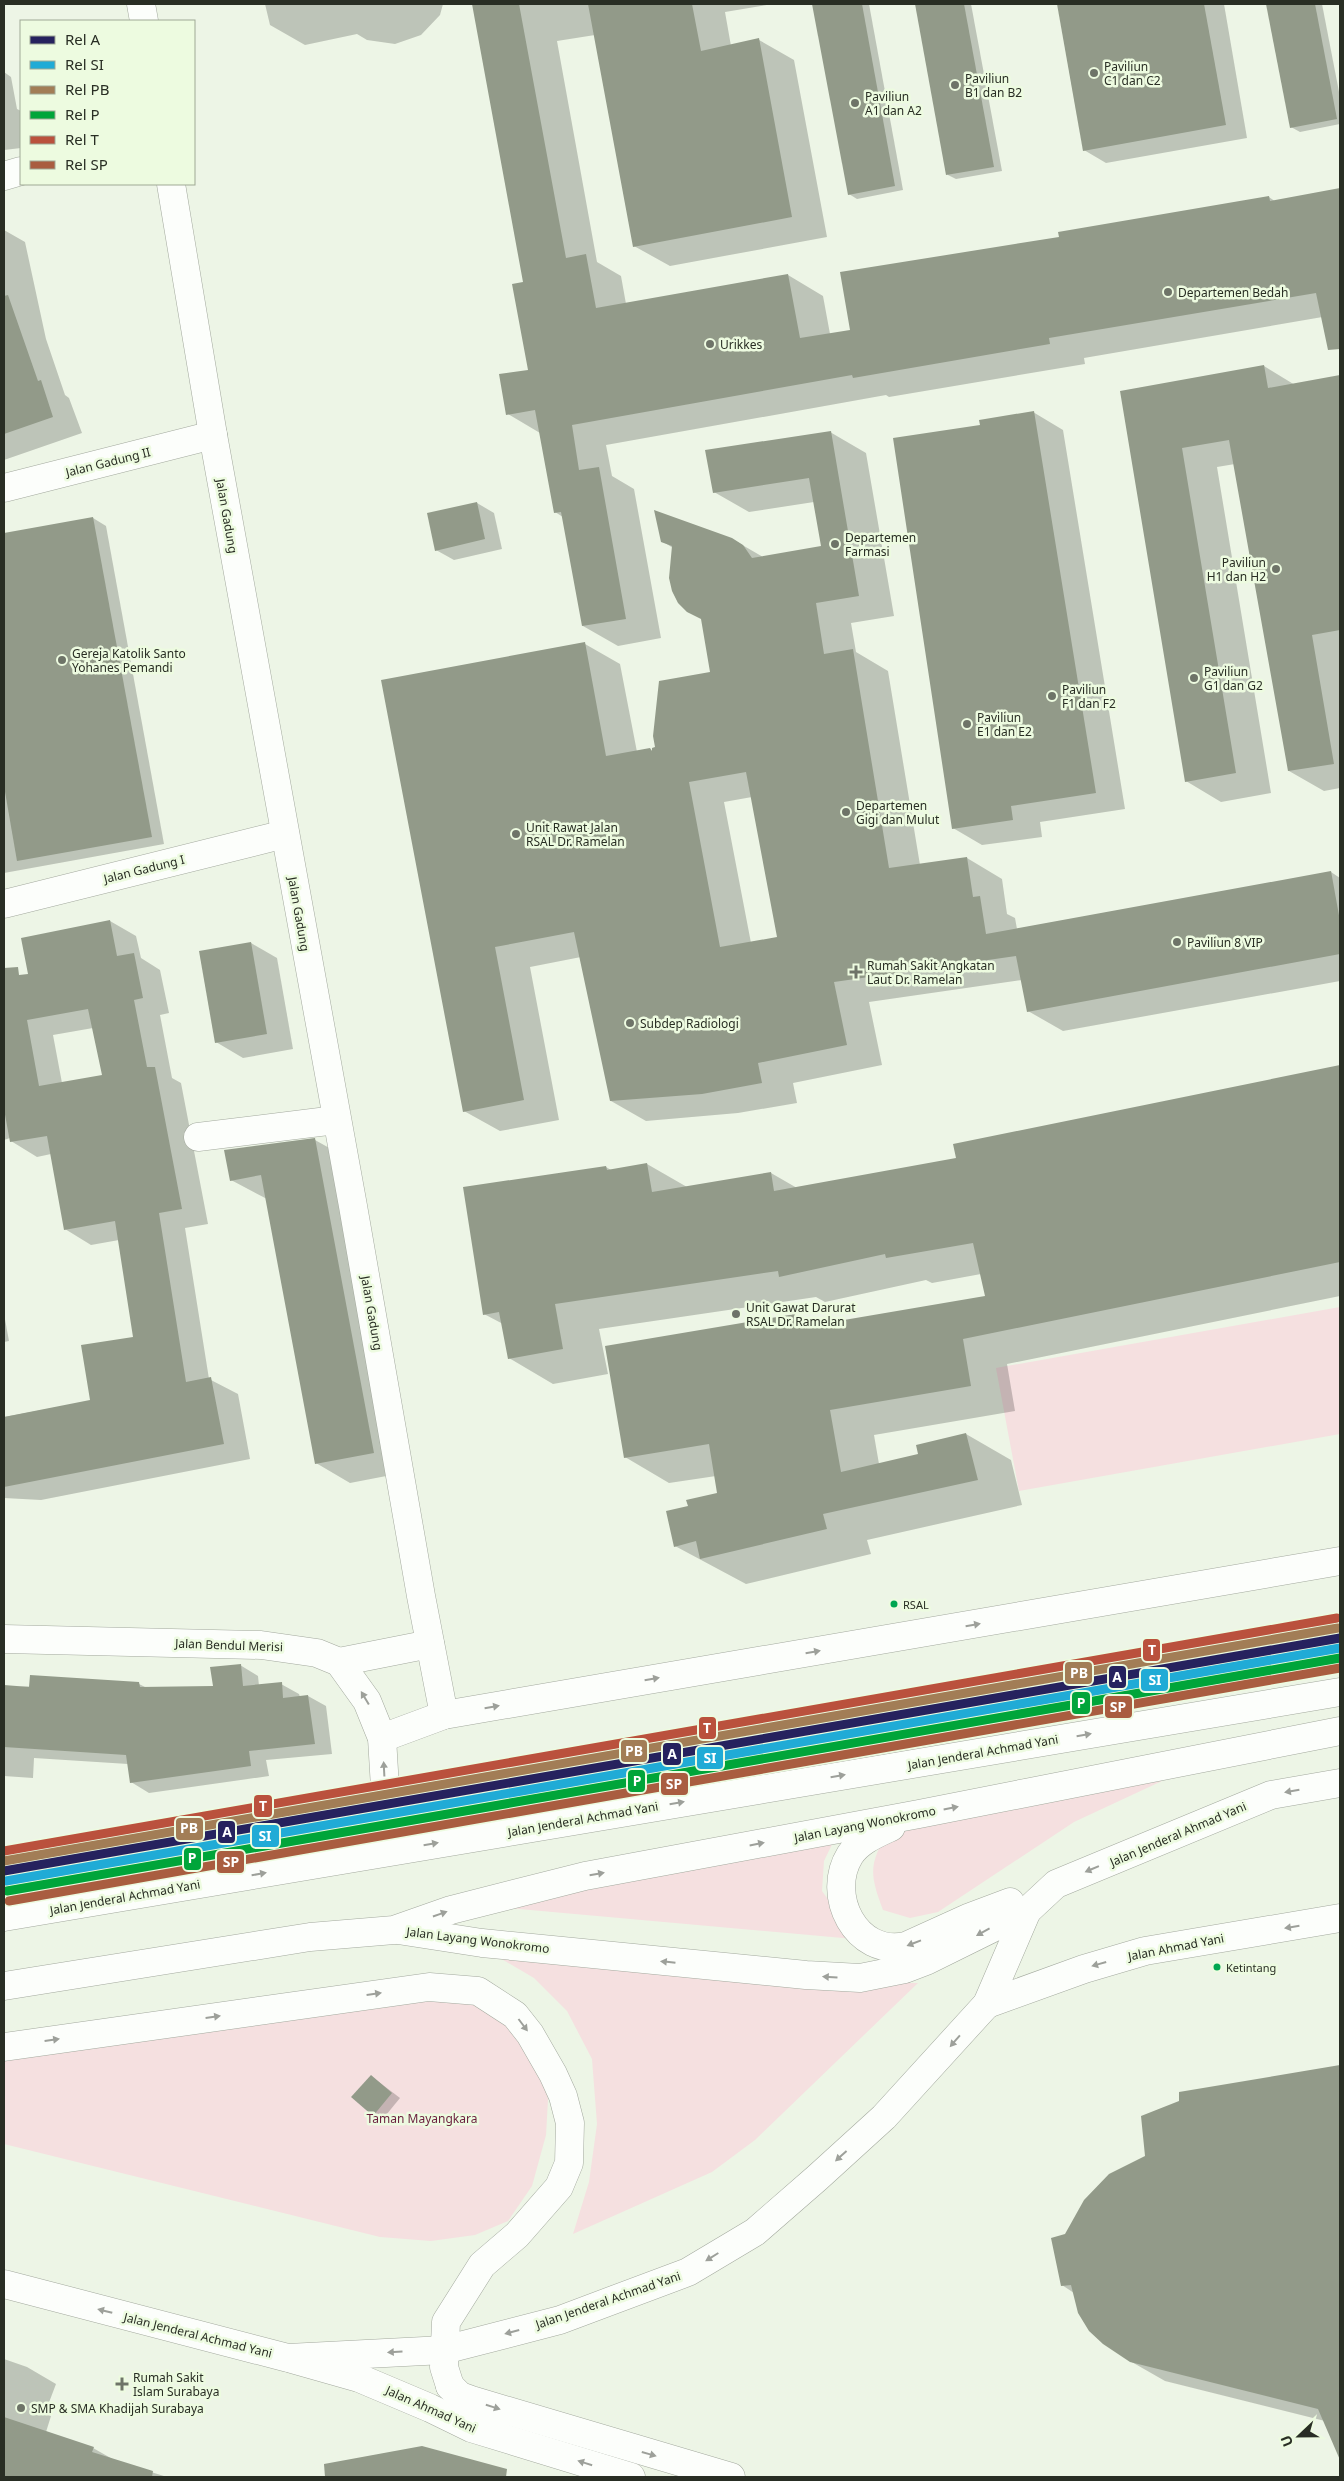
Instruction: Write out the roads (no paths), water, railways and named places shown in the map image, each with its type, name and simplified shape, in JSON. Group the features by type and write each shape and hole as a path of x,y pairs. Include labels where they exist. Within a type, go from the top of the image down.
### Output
{"main road":[{"path":"141,4 144,20"},
{"path":"4,176 20,171"},
{"name":"Jalan Gadung","path":"171,185 213,435 444,1715"},
{"name":"Jalan Gadung II","path":"4,488 213,435"},
{"name":"Jalan Gadung I","path":"4,904 285,834"},
{"path":"198,1136 336,1120"},
{"path":"382,1738 444,1715 1340,1561"},
{"name":"Jalan Bendul Merisi","path":"4,1639 261,1645 318,1653 339,1662"},
{"path":"383,1852 386,1804 382,1738 367,1701 339,1662 430,1644"},
{"name":"Jalan Jenderal Achmad Yani","path":"4,1918 383,1852 1340,1692"},
{"name":"Jalan Layang Wonokromo","path":"394,1930 451,1910 585,1876 919,1814 1340,1732"},
{"name":"Jalan Jenderal Ahmad Yani","path":"1027,1911 1056,1884 1271,1795 1340,1783"},
{"path":"919,1814 866,1840 850,1854 845,1864 841,1878 840,1896 846,1916 858,1932 869,1939 896,1948 906,1946 970,1917 1056,1884"},
{"name":"Jalan Jenderal Achmad Yani","path":"4,2284 288,2358 444,2350 560,2320 688,2272 754,2232 884,2117 987,2004 1027,1911"},
{"name":"Jalan Layang Wonokromo","path":"4,1986 310,1937 394,1930 482,1943 806,1975 860,1978 905,1969 926,1962 1027,1911"},
{"name":"Jalan Ahmad Yani","path":"987,2004 1084,1969 1145,1951 1340,1918"},
{"path":"4,2046 429,1987 478,1991 515,2014 530,2034 563,2096 570,2123 569,2163 559,2187 540,2212 482,2265 446,2322 444,2350"},
{"name":"Jalan Ahmad Yani","path":"444,2350 444,2367 450,2386 460,2396 731,2477"},
{"name":"Jalan Ahmad Yani","path":"288,2358 359,2378 430,2408 471,2428 631,2477"}],"rail line":[{"name":"T","path":"4,1851 1337,1618"},
{"name":"PB","path":"4,1861 1338,1628"},
{"name":"A","path":"4,1871 1340,1638"},
{"name":"SI","path":"6,1881 1340,1648"},
{"name":"P","path":"7,1891 1340,1658"},
{"name":"SP","path":"9,1901 1340,1668"}],"place":[{"name":"Paviliun C1 dan C2","path":"1094,73"},
{"name":"Paviliun B1 dan B2","path":"955,85"},
{"name":"Paviliun A1 dan A2","path":"855,103"},
{"name":"Departemen Bedah","path":"1168,292"},
{"name":"Urikkes","path":"710,344"},
{"name":"Departemen Farmasi","path":"835,544"},
{"name":"Paviliun H1 dan H2","path":"1276,569"},
{"name":"Gereja Katolik Santo Yohanes Pemandi","path":"62,660"},
{"name":"Paviliun G1 dan G2","path":"1194,678"},
{"name":"Paviliun F1 dan F2","path":"1052,696"},
{"name":"Paviliun E1 dan E2","path":"967,724"},
{"name":"Departemen Gigi dan Mulut","path":"846,812"},
{"name":"Unit Rawat Jalan RSAL Dr. Ramelan","path":"516,834"},
{"name":"Paviliun 8 VIP","path":"1177,942"},
{"name":"Rumah Sakit Angkatan Laut Dr. Ramelan","path":"856,972"},
{"name":"Subdep Radiologi","path":"630,1023"},
{"name":"Unit Gawat Darurat RSAL Dr. Ramelan","path":"736,1314"},
{"name":"RSAL","path":"894,1604"},
{"name":"Ketintang","path":"1217,1967"},
{"name":"Rumah Sakit Islam Surabaya","path":"122,2384"},
{"name":"SMP & SMA Khadijah Surabaya","path":"21,2408"}],"park label":[{"name":"Taman Mayangkara","path":"422,2118"}]}
